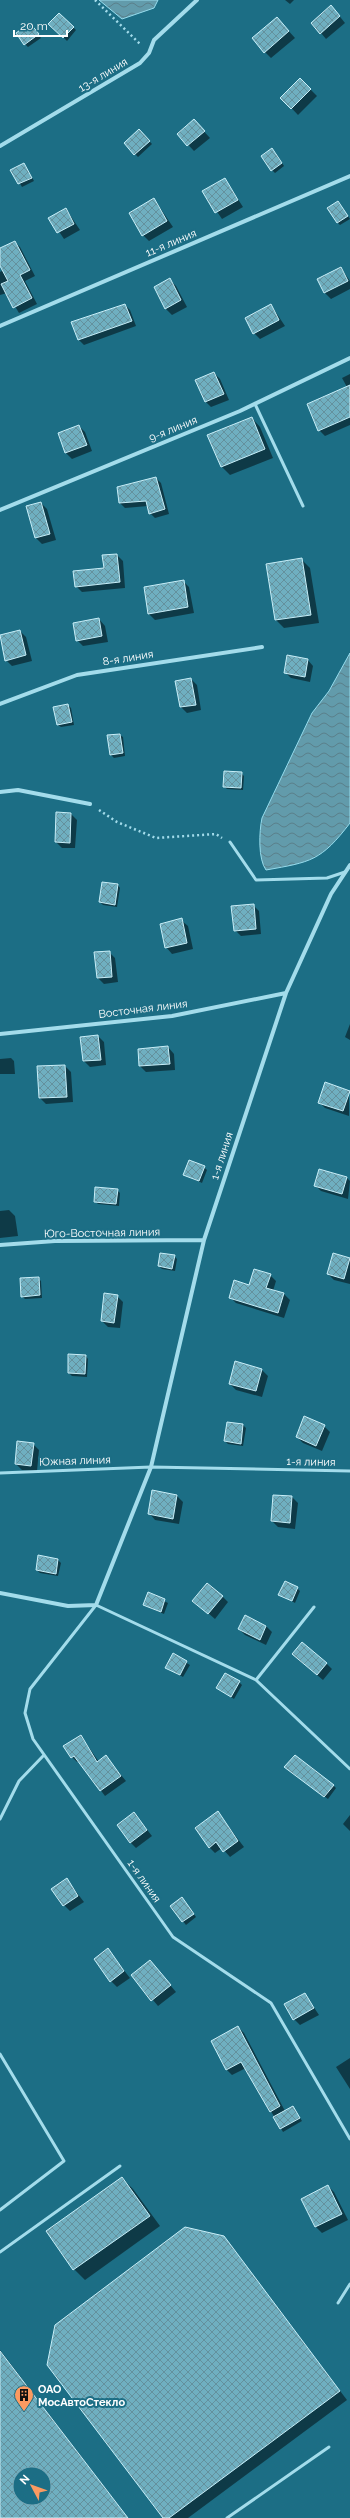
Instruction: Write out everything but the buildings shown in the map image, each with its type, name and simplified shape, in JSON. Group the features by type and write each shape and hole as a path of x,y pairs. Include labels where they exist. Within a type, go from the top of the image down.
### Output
{"street":[{"name":"13-я линия","path":"0,146 140,63 149,53 154,40 197,0"},
{"name":"11-я линия","path":"0,326 350,176"},
{"name":"9-я линия","path":"0,510 256,404 350,358"},
{"name":"8-я линия","path":"0,704 77,675 262,647"},
{"path":"0,792 18,790 90,804"},
{"name":"1-я линия","path":"96,1605 151,1467 204,1240 286,993 331,894 350,865"},
{"name":"Восточная линия","path":"0,1034 172,1016 286,993"},
{"name":"Юго-Восточная линия","path":"0,1245 55,1241 204,1240"},
{"path":"0,1593 68,1606 96,1605"}],"lane":[{"path":"256,404 303,506"},
{"path":"230,842 256,880 327,878 345,872"},
{"name":"1-я линия","path":"151,1467 350,1471"},
{"name":"Южная линия","path":"0,1474 151,1467"},
{"path":"96,1605 256,1680 350,1769"},
{"name":"1-я линия","path":"96,1605 30,1689 25,1713 33,1739 173,1937 271,2003 350,2139"},
{"path":"256,1680 314,1607"},
{"path":"0,1819 19,1782 44,1755"},
{"path":"0,2054 64,2161 0,2210"},
{"path":"0,2252 120,2166"},
{"path":"338,2302 350,2284"},
{"path":"227,2518 330,2447"}],"path":[{"path":"95,0 149,53"},
{"path":"90,804 118,822 156,838 216,834 230,842"}],"water":[{"path":"99,0 158,0 154,8 122,19"},
{"path":"350,653 350,823 331,845 314,858 294,865 266,870 263,865 260,852 260,830 262,818 312,713 329,691"}],"place":[{"name":"ОАО МосАвтоСтекло","path":"24,2412"}]}
